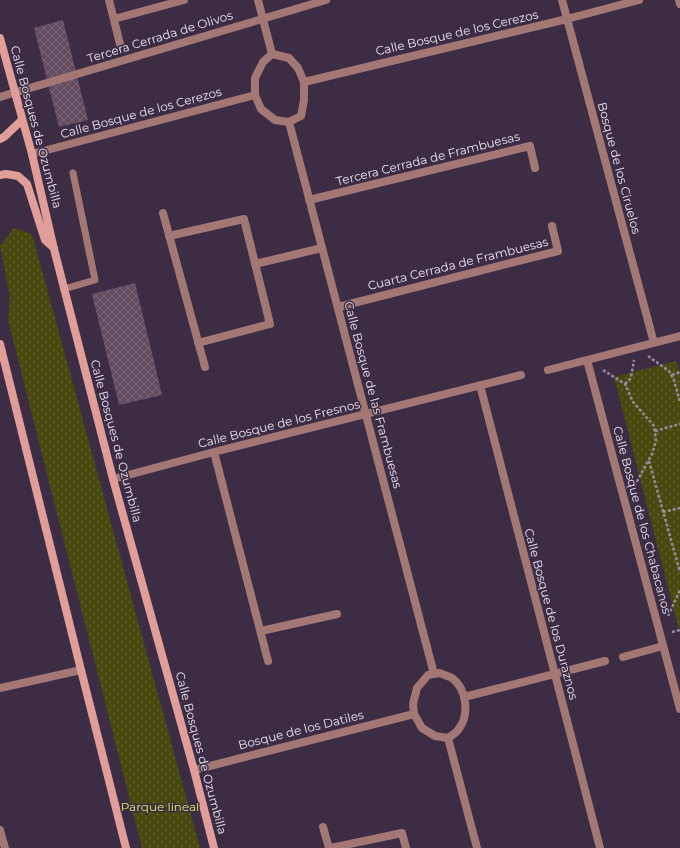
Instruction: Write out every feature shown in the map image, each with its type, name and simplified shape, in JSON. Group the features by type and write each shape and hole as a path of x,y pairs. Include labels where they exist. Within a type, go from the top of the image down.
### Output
{"main road":[{"name":"Calle Bosques de Ozumbilla","path":"0,38 32,154 54,249 113,479 194,770 214,848"},
{"path":"0,139 22,120"},
{"path":"0,175 6,174 18,176 27,184 45,240 54,249"},
{"path":"0,344 126,848"}],"street":[{"path":"109,0 120,44"},
{"path":"114,19 184,0"},
{"path":"258,0 272,54"},
{"name":"Tercera Cerrada de Olivos","path":"0,97 326,0"},
{"name":"Bosque de los Ciruelos","path":"562,0 654,343"},
{"name":"Calle Bosque de los Cerezos","path":"304,82 567,19 639,0"},
{"path":"679,0 680,4"},
{"path":"272,54 288,58 298,68 304,82 304,100 301,116 289,122 276,120 271,117 262,109 255,95 255,78 262,62 272,54"},
{"name":"Calle Bosque de los Cerezos","path":"32,154 255,95"},
{"name":"Calle Bosque de las Frambuesas","path":"289,122 434,674"},
{"name":"Tercera Cerrada de Frambuesas","path":"309,200 530,146 535,168"},
{"path":"163,213 205,367"},
{"path":"169,236 244,219 270,324 198,343"},
{"name":"Cuarta Cerrada de Frambuesas","path":"338,307 558,251 552,226"},
{"path":"255,264 322,248"},
{"path":"548,370 680,336"},
{"name":"Calle Bosque de los Chabacanos","path":"587,360 680,708"},
{"name":"Calle Bosque de los Fresnos","path":"113,479 214,452 521,375"},
{"name":"Calle Bosque de los Duraznos","path":"480,385 600,848"},
{"path":"214,452 268,661"},
{"path":"261,631 337,614"},
{"path":"623,657 663,646"},
{"path":"464,697 605,661"},
{"path":"0,688 81,670"},
{"path":"440,673 452,678 462,689 464,697 466,703 464,719 458,730 448,738 435,736 422,728 414,714 413,704 417,688 428,676 440,673"},
{"name":"Bosque de los Datiles","path":"194,770 414,714"},
{"path":"448,738 477,848"},
{"path":"323,827 330,848 402,833 406,848"},
{"path":"0,830 5,848"}],"lane":[{"path":"64,289 95,280 73,173"}],"path":[{"path":"626,384 631,378 635,348 669,371 674,380 680,402"},
{"path":"587,360 626,384 634,402 654,426 656,441 652,454 625,503"},
{"path":"672,376 680,372"},
{"path":"655,431 680,424"},
{"path":"649,461 680,570"},
{"path":"663,512 680,508"},
{"path":"660,635 680,590"}],"green space":[{"name":"Parque lineal","path":"14,228 32,234 200,848 142,848 8,320 10,297 0,246"},
{"path":"676,361 680,375 680,634 614,377"}],"building":[{"path":"63,20 88,120 59,127 34,28"},
{"path":"135,283 162,395 119,405 92,294"}]}
